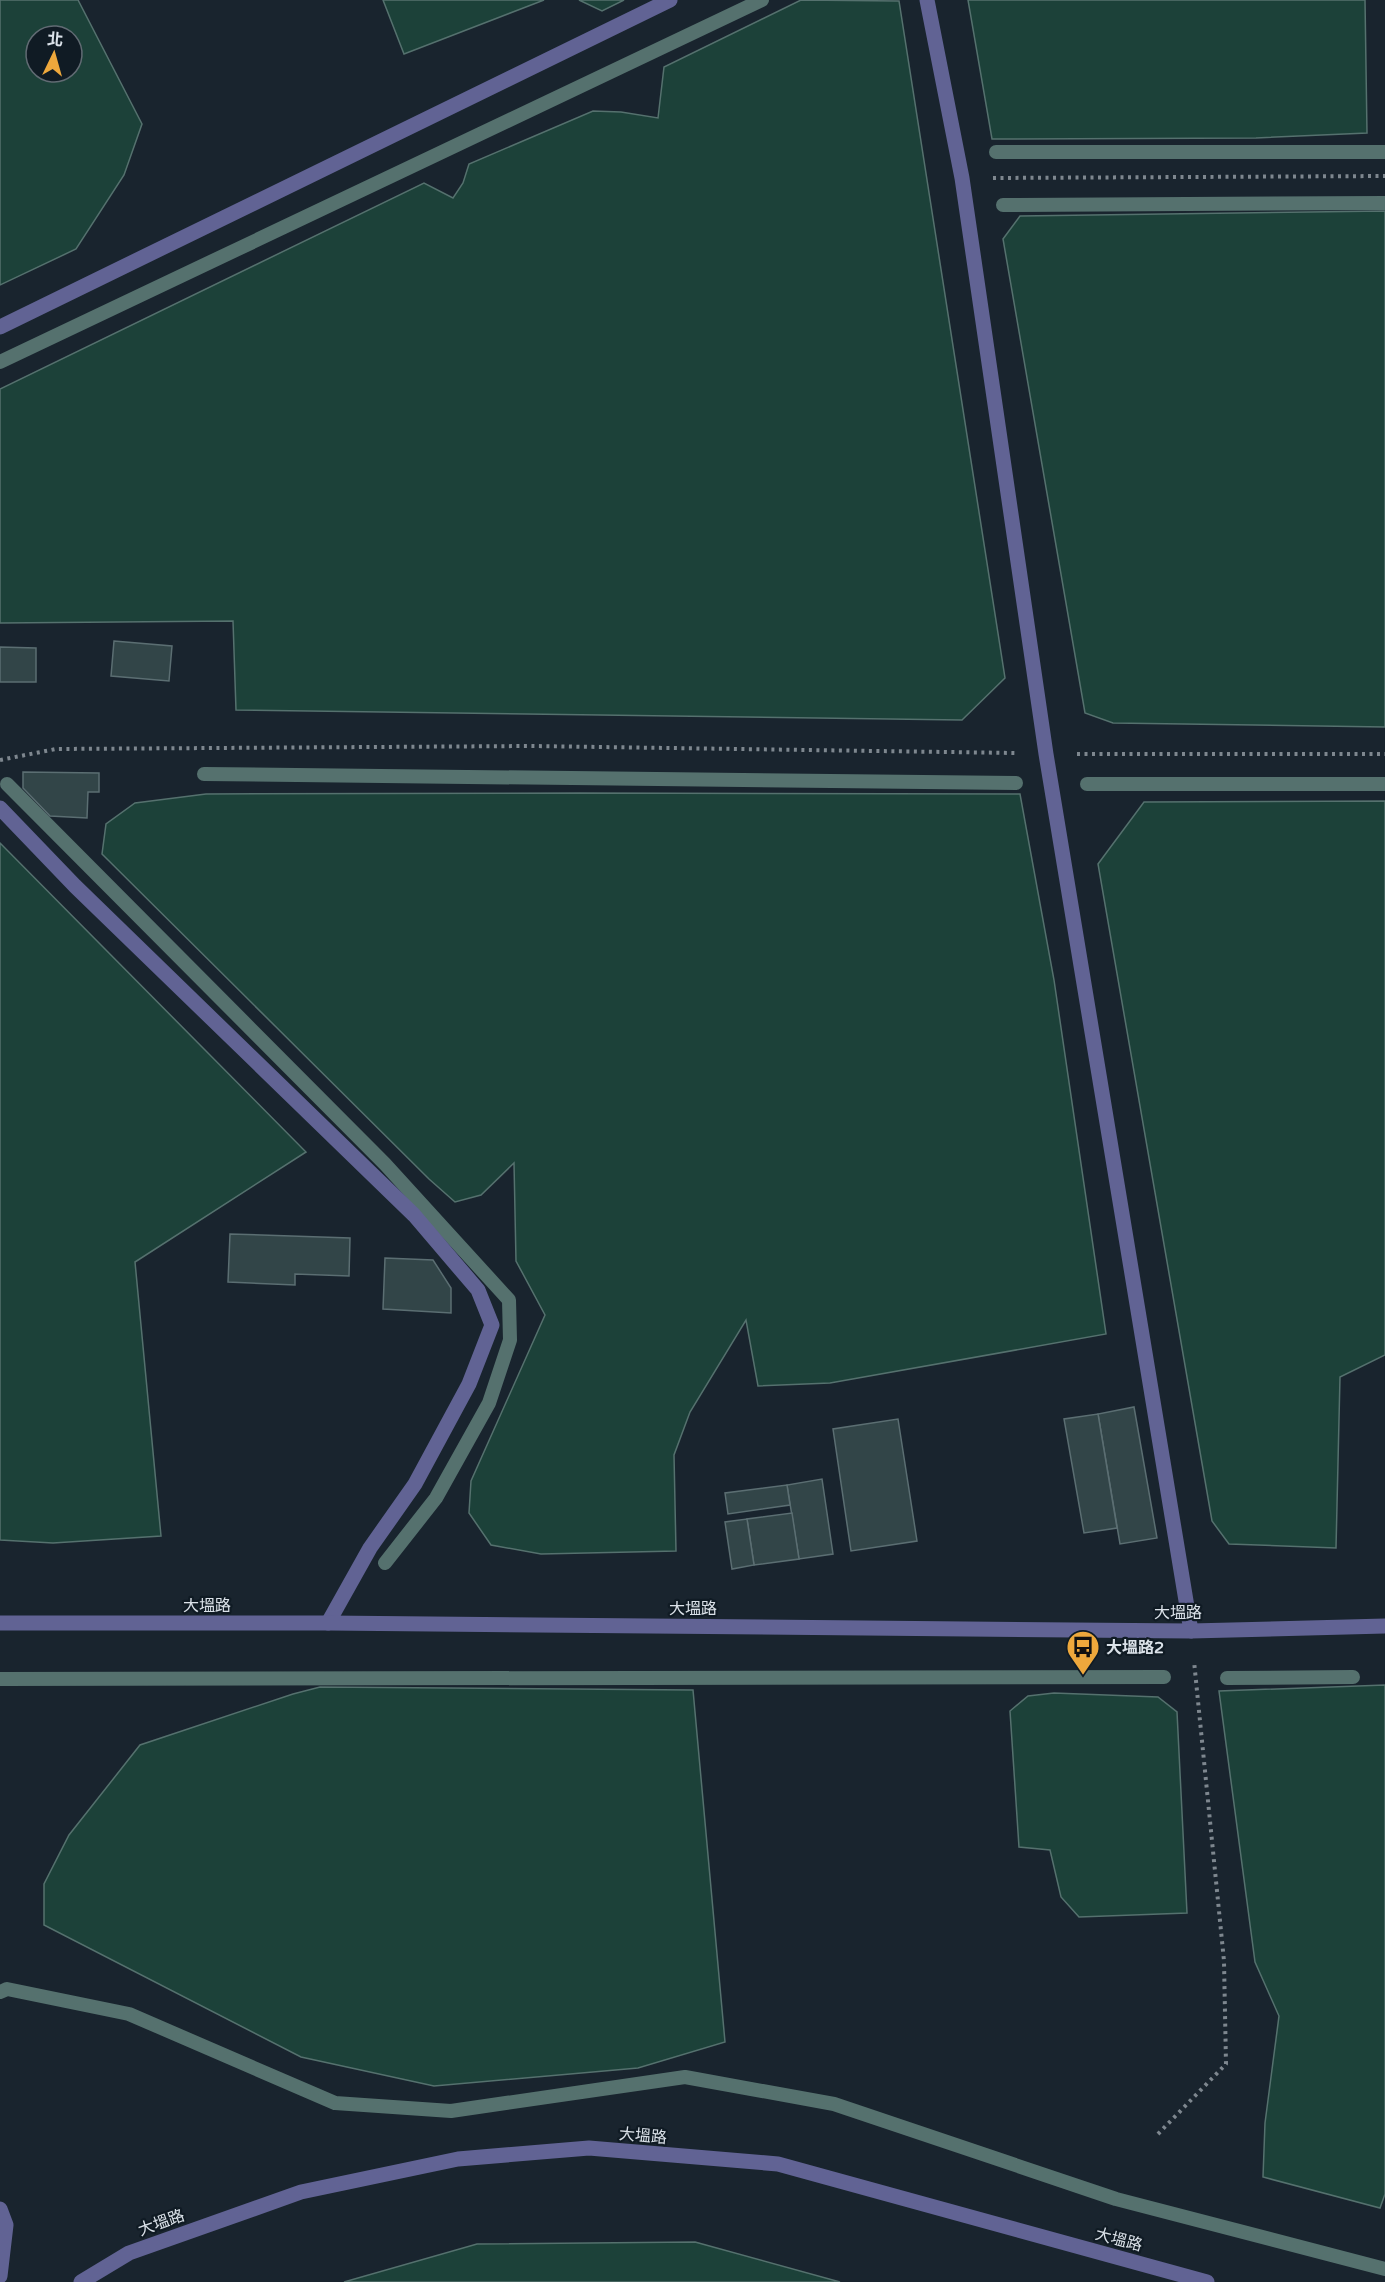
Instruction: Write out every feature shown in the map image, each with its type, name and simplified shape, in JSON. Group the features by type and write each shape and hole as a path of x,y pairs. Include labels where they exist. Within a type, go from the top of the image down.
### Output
{"street":[{"path":"0,327 670,0"},
{"path":"927,0 962,178 1046,754 1191,1631"},
{"path":"0,808 75,886 414,1215 478,1290 492,1325 469,1384 415,1484 370,1548 328,1623"},
{"name":"大塭路","path":"0,1623 328,1623 1191,1631 1385,1626"},
{"name":"大塭路","path":"81,2282 129,2253 301,2192 458,2160 589,2148 778,2164 1207,2282"},
{"path":"0,2209 6,2225 0,2276"}],"path":[{"path":"962,178 1385,176"},
{"path":"0,760 56,749 519,746 1046,754 1385,754"},
{"path":"1158,2134 1227,2064 1224,1961 1191,1631"}],"shaded area":[{"path":"0,0 78,0 142,124 124,175 76,249 0,285"},
{"path":"383,0 544,0 404,54"},
{"path":"579,0 624,0 602,11"},
{"path":"801,0 899,1 1005,678 962,720 236,710 233,621 0,623 0,389 424,183 453,198 463,183 469,164 593,111 621,112 658,118 664,67"},
{"path":"968,0 1365,0 1367,133 1256,138 992,139"},
{"path":"1385,211 1385,727 1113,723 1085,713 1003,239 1020,216"},
{"path":"206,794 1020,794 1054,980 1106,1334 830,1383 758,1386 746,1320 690,1412 674,1455 676,1551 541,1554 491,1545 469,1513 471,1481 545,1315 516,1261 514,1163 481,1195 455,1202 429,1179 102,854 106,824 135,803"},
{"path":"1385,801 1385,1355 1340,1377 1336,1548 1229,1544 1212,1521 1098,864 1144,802"},
{"path":"0,843 306,1152 135,1262 161,1536 53,1543 0,1540"},
{"path":"1385,1685 1385,2194 1380,2208 1263,2177 1265,2123 1279,2016 1255,1962 1219,1691"},
{"path":"320,1687 693,1690 725,2042 638,2068 434,2086 301,2057 44,1925 44,1884 69,1835 140,1745"},
{"path":"1054,1693 1158,1697 1177,1712 1187,1913 1079,1917 1061,1897 1050,1850 1019,1847 1010,1711 1028,1696"},
{"path":"695,2242 840,2282 344,2282 477,2244"}],"building":[{"path":"114,641 172,646 169,681 111,676"},
{"path":"0,647 36,648 36,682 0,682"},
{"path":"23,772 99,773 99,792 88,792 87,818 50,816 23,788"},
{"path":"230,1234 350,1238 349,1276 295,1274 295,1285 228,1282"},
{"path":"385,1258 433,1260 451,1288 451,1313 383,1309"},
{"path":"1134,1407 1157,1538 1120,1544 1098,1414"},
{"path":"1098,1414 1117,1528 1084,1533 1064,1419"},
{"path":"898,1419 917,1541 851,1551 833,1429"},
{"path":"822,1479 833,1554 799,1559 787,1485"},
{"path":"787,1485 790,1505 728,1514 725,1493"},
{"path":"792,1513 799,1559 754,1565 747,1519"},
{"path":"747,1519 754,1565 732,1569 725,1522"}],"waterway":[{"path":"0,362 762,0"},
{"path":"996,152 1385,152"},
{"path":"1003,205 1385,203"},
{"path":"204,774 1016,783"},
{"path":"7,784 385,1164 509,1300 510,1340 489,1403 436,1498 385,1563"},
{"path":"1087,784 1385,784"},
{"path":"0,1679 1164,1677"},
{"path":"1227,1678 1353,1677"},
{"path":"0,1992 7,1989 129,2014 335,2103 451,2111 685,2077 834,2104 1116,2199 1385,2269"}],"place":[{"name":"大塭路2","path":"1083,1676"}]}
